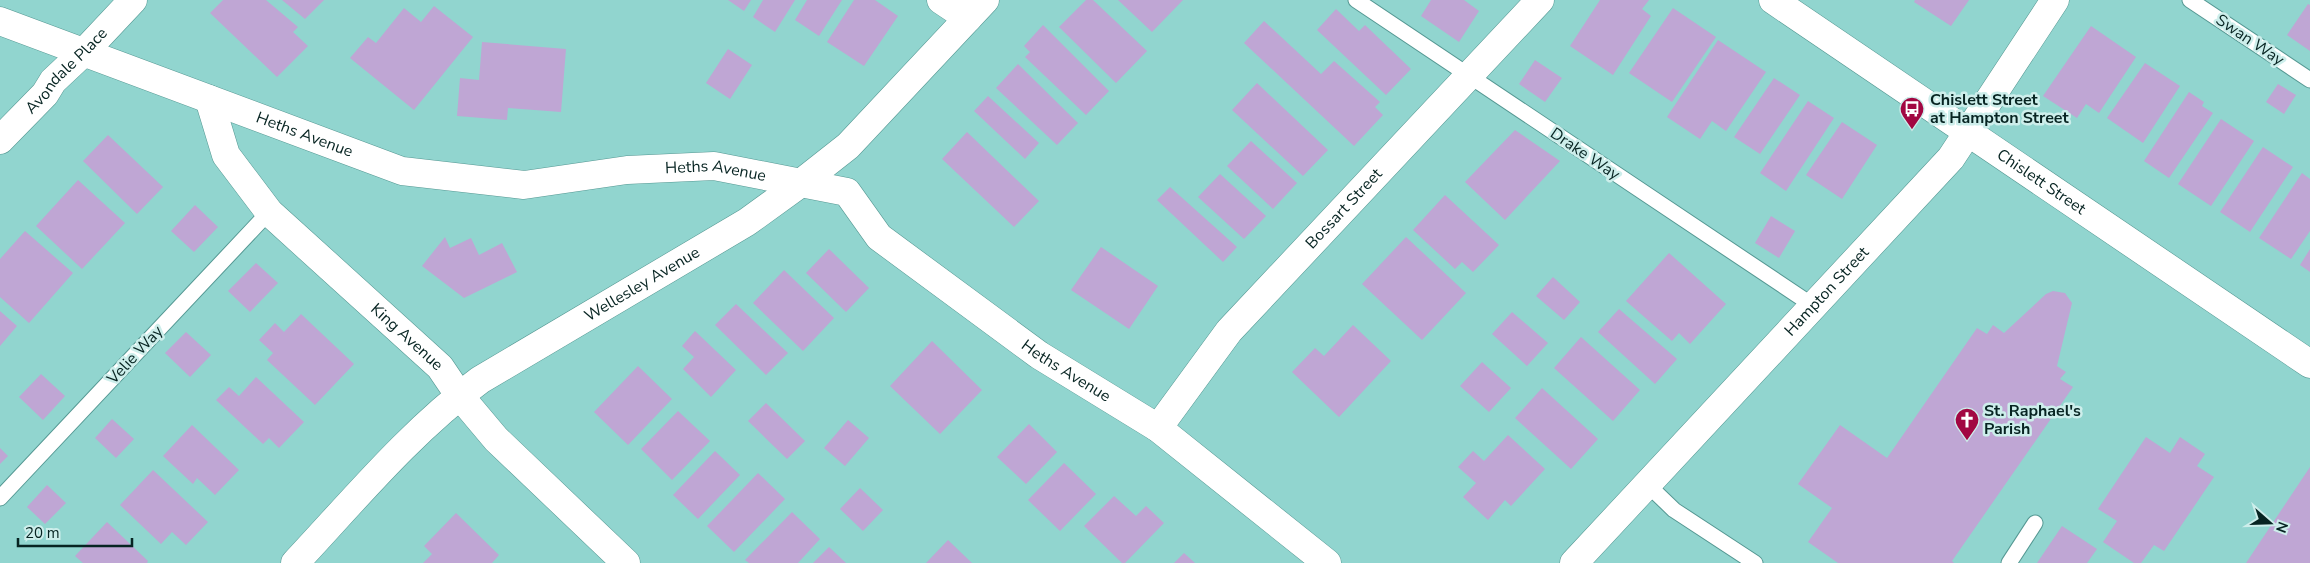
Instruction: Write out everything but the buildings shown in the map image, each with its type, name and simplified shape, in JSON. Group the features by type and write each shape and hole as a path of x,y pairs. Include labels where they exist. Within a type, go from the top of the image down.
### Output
{"street":[{"name":"Avondale Place","path":"0,140 45,94 53,81 85,52 133,0"},
{"path":"941,0 977,9"},
{"name":"Bossart Street","path":"1158,428 1229,331 1540,0"},
{"name":"Chislett Street","path":"1773,0 2310,364"},
{"name":"Hampton Street","path":"1574,563 1815,307 1951,158 2055,0"},
{"name":"Wellesley Avenue","path":"295,563 422,428 459,395 480,380 747,222 801,183 848,146 977,9"},
{"name":"Heths Avenue","path":"0,21 402,171 524,185 627,170 714,166 847,192 879,237 1039,355 1158,428 1327,563"},
{"name":"King Avenue","path":"209,98 226,155 269,212 440,367 459,395 496,439 626,563"}],"lane":[{"name":"Drake Way","path":"1356,0 1815,307"},
{"name":"Swan Way","path":"2190,0 2310,80"},
{"name":"Velie Way","path":"0,498 269,212"},
{"path":"1648,485 1674,510 1755,563"},
{"path":"2009,563 2035,523"}],"place":[{"name":"Chislett Street at Hampton Street","path":"1912,130"},
{"name":"St. Raphael's Parish","path":"1967,441"}]}
